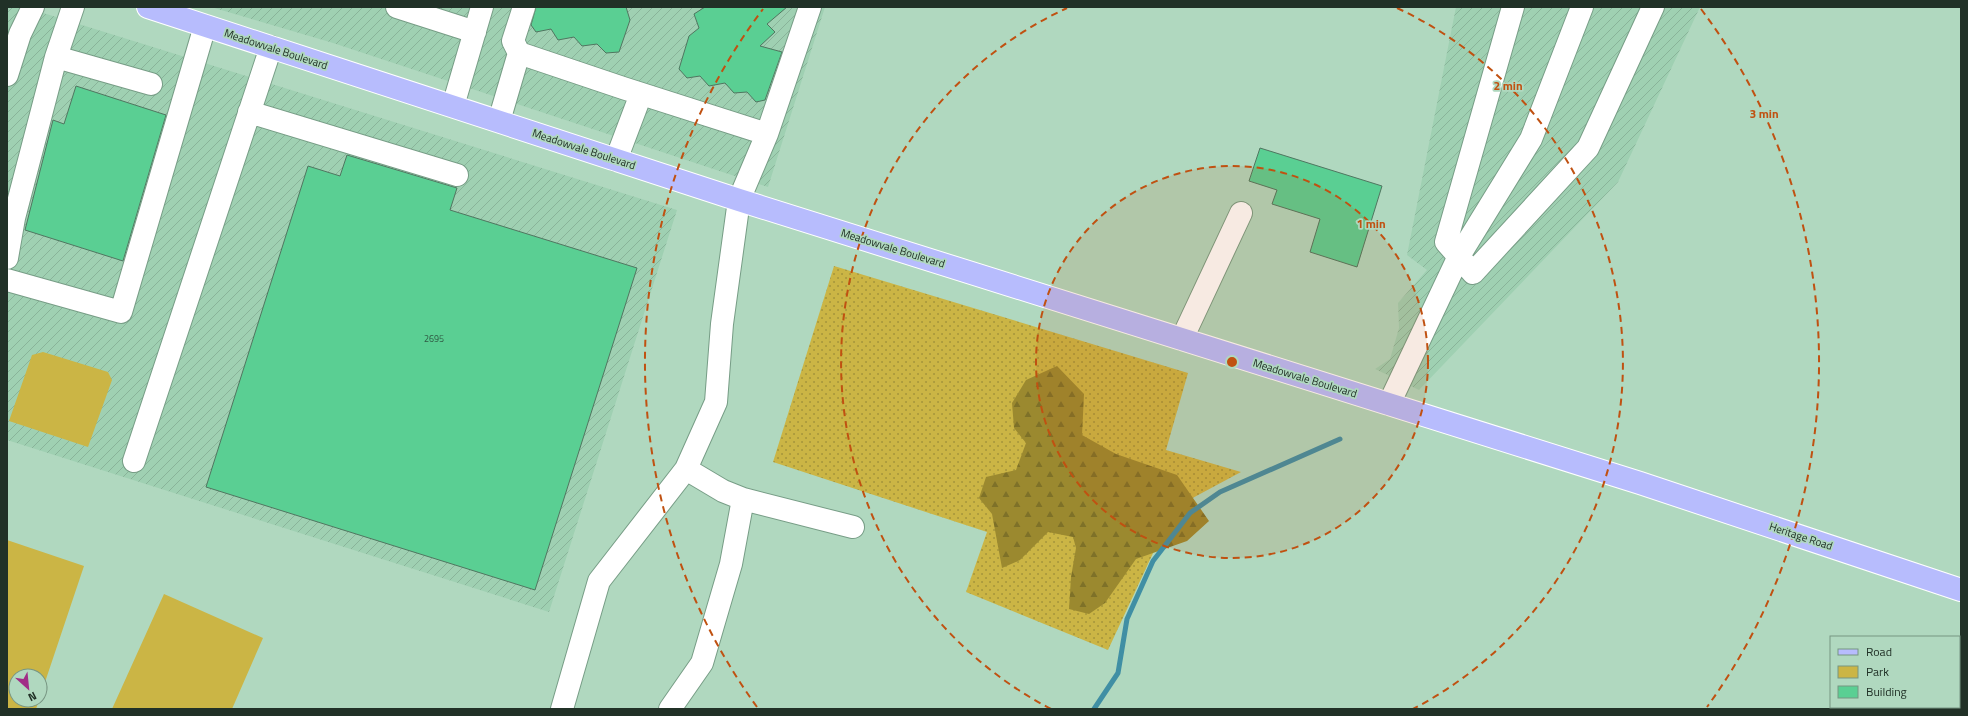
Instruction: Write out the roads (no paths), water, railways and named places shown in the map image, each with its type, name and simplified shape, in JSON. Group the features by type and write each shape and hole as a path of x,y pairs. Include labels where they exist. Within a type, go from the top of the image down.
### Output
{"main road":[{"name":"Meadowvale Boulevard","path":"148,7 739,200 1640,483"},
{"name":"Heritage Road","path":"1640,483 1961,590"}],"lane":[{"path":"7,75 14,32 33,7"},
{"path":"7,258 14,218 56,57 73,7"},
{"path":"397,7 475,32"},
{"path":"453,106 482,7"},
{"path":"499,121 519,53 513,41 524,7"},
{"path":"562,709 599,581 686,469 716,402 722,324 739,200 767,134 810,7"},
{"path":"1513,7 1446,242 1473,273 1588,148 1653,7"},
{"path":"1389,404 1458,256 1531,140 1582,7"},
{"path":"7,280 121,312 205,26"},
{"path":"134,461 271,47"},
{"path":"519,53 767,134"},
{"path":"56,57 151,84"},
{"path":"616,160 641,94"},
{"path":"249,112 457,175"},
{"path":"1182,339 1241,213"},
{"path":"686,469 723,491 743,499 853,527"},
{"path":"670,709 702,663 731,564 743,499"}],"waterway":[{"path":"1094,709 1118,673 1127,619 1153,561 1190,513 1220,492 1340,439"}]}
